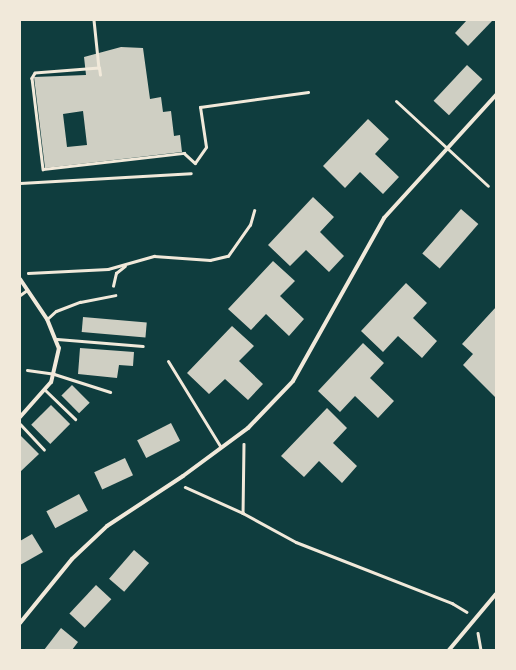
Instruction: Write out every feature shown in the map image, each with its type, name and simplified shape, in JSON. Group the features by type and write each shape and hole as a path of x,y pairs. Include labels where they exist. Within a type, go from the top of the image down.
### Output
{"street":[{"path":"20,623 72,559 106,526 173,482 220,446 245,430 293,381 384,218 447,147 496,95"},
{"path":"20,279 47,319 57,340 54,374 45,390 20,417"},
{"path":"449,650 496,594"}],"lane":[{"path":"396,101 488,186"},
{"path":"20,183 191,173"},
{"path":"20,294 27,290"},
{"path":"47,319 56,311 80,302 116,295"},
{"path":"57,340 143,346"},
{"path":"168,361 220,446"},
{"path":"27,370 54,374 110,392"},
{"path":"45,390 75,419"},
{"path":"20,424 44,450"}],"path":[{"path":"94,20 100,75"},
{"path":"99,68 35,73 32,78 43,169 184,153 195,163 206,147 200,107 308,92"},
{"path":"20,274 127,265 154,256 210,260 228,256 250,225 254,211"},
{"path":"116,295 116,273 127,265"},
{"path":"243,513 245,430"},
{"path":"173,482 243,513 296,542 452,602 475,618 481,650"}],"building":[{"path":"467,20 493,20 468,46 455,33"},
{"path":"121,47 143,48 150,99 161,97 163,112 171,111 174,136 180,135 182,152 45,168 34,77 86,75 84,57","holes":["83,111 87,145 67,147 63,114"]},
{"path":"467,65 482,79 449,115 434,101"},
{"path":"368,119 389,139 375,154 399,177 383,194 360,172 345,188 323,166"},
{"path":"313,197 334,217 320,232 344,256 329,272 306,250 290,266 268,245"},
{"path":"461,209 478,224 440,269 422,254"},
{"path":"273,261 295,281 280,296 304,319 289,336 266,314 251,330 228,309"},
{"path":"406,283 427,303 413,318 437,341 422,358 398,336 383,352 361,331"},
{"path":"496,307 496,398 463,365 473,354 462,344"},
{"path":"83,317 147,323 145,338 82,332"},
{"path":"232,326 254,346 239,361 263,384 248,400 225,379 209,394 187,373"},
{"path":"363,343 384,363 370,378 394,401 378,418 355,396 340,412 318,391"},
{"path":"80,348 134,352 133,366 119,365 117,378 78,374"},
{"path":"72,385 90,403 79,413 61,396"},
{"path":"51,405 70,424 50,444 31,425"},
{"path":"327,408 347,428 333,443 357,466 342,483 319,461 304,477 281,456"},
{"path":"171,423 180,441 146,458 137,440"},
{"path":"20,435 39,454 20,472"},
{"path":"125,458 133,475 102,490 94,472"},
{"path":"79,494 88,511 55,528 46,511"},
{"path":"32,534 43,552 20,565 20,541"},
{"path":"134,550 149,563 124,592 109,579"},
{"path":"96,585 111,599 85,628 69,614"},
{"path":"61,628 78,642 72,650 44,650"}]}
